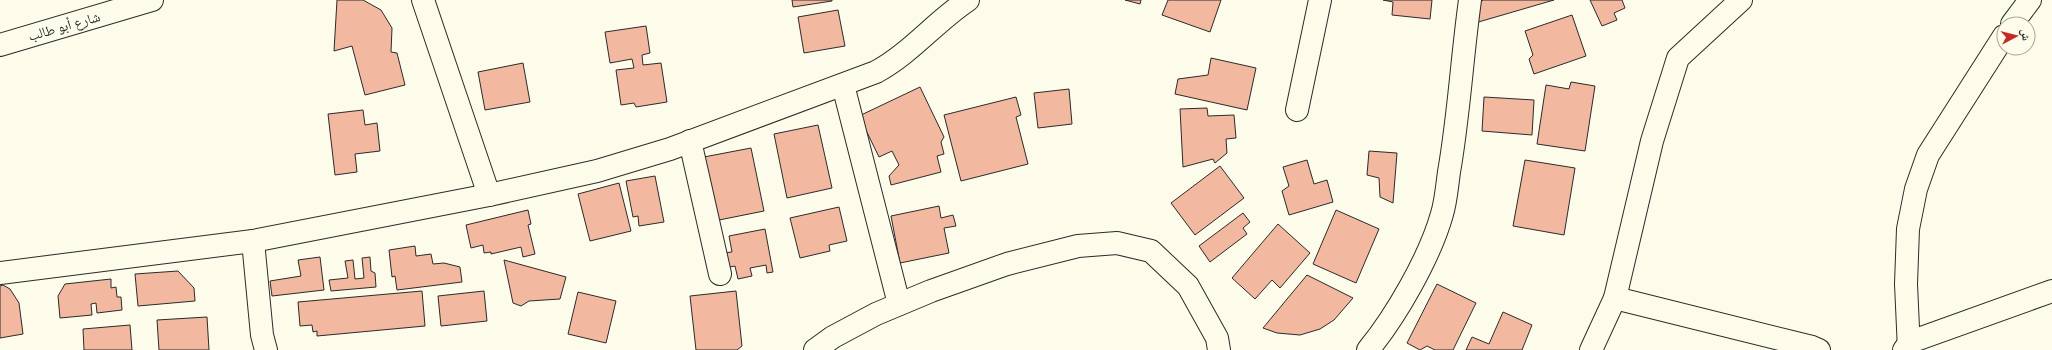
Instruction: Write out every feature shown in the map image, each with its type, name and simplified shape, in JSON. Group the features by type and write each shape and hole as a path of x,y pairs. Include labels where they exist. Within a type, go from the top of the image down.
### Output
{"street":[{"name":"شارع أبو طالب","path":"0,43 152,0"},
{"path":"423,0 489,195"},
{"path":"0,273 253,241 489,195 604,169 670,149 843,85 888,66 968,0"},
{"path":"1297,110 1320,0"},
{"path":"1368,350 1410,287 1430,246 1442,214 1458,118 1462,54 1470,0"},
{"path":"1591,350 1615,298 1652,141 1678,58 1741,0"},
{"path":"2018,16 2030,0"},
{"path":"1996,49 1928,155 1916,189 1908,229 1906,284 1908,347 2052,291"},
{"path":"843,85 899,304"},
{"path":"690,141 720,274"},
{"path":"253,241 262,335 266,350"},
{"path":"815,350 864,320 899,304 1007,264 1078,246 1117,243 1151,251 1188,286 1217,338 1219,350"},
{"path":"1615,298 1819,350"}],"building":[{"path":"337,0 363,0 381,10 392,28 391,52 397,53 405,85 365,95 352,46 334,51"},
{"path":"792,0 832,0 832,1 793,7"},
{"path":"1125,0 1141,0 1140,4"},
{"path":"1168,0 1221,0 1210,32 1162,15"},
{"path":"1383,0 1432,0 1430,19 1392,15 1393,2"},
{"path":"1483,0 1554,0 1475,23 1477,5"},
{"path":"1590,0 1622,0 1625,8 1614,13 1617,20 1602,26"},
{"path":"838,10 845,46 804,53 798,17"},
{"path":"1572,15 1586,56 1534,74 1529,59 1533,55 1525,31"},
{"path":"646,26 650,53 642,55 643,65 661,63 667,102 636,107 634,103 621,105 616,70 634,68 632,59 610,63 605,32"},
{"path":"1211,58 1256,68 1247,110 1175,94 1178,79 1208,75"},
{"path":"523,63 530,102 485,110 478,72"},
{"path":"1571,82 1595,86 1585,151 1537,144 1546,85 1569,89"},
{"path":"920,87 944,137 941,142 944,154 937,156 941,172 891,185 889,176 899,165 892,151 879,157 859,116"},
{"path":"1069,89 1072,124 1038,128 1034,93"},
{"path":"1016,97 1021,115 1016,117 1028,164 961,181 944,115"},
{"path":"1484,97 1534,100 1532,135 1482,131"},
{"path":"1207,108 1208,116 1234,115 1236,138 1226,139 1227,153 1215,163 1213,159 1183,167 1180,109"},
{"path":"363,110 365,125 377,123 380,151 355,154 357,172 335,175 328,114"},
{"path":"818,125 832,188 787,198 774,134"},
{"path":"751,148 764,211 719,220 714,197 711,194 704,157"},
{"path":"1369,151 1397,153 1393,203 1380,197 1379,178 1367,175"},
{"path":"1307,160 1314,184 1327,180 1333,202 1289,215 1282,191 1289,186 1283,167"},
{"path":"1525,160 1575,168 1564,235 1513,226"},
{"path":"1220,166 1244,198 1195,235 1171,203"},
{"path":"655,176 664,222 639,226 638,216 633,217 626,181"},
{"path":"619,183 631,231 590,241 578,194"},
{"path":"939,206 941,218 953,215 956,226 944,228 949,253 900,263 891,216"},
{"path":"839,207 847,241 829,245 830,251 800,258 790,218"},
{"path":"528,210 531,224 528,225 535,254 523,257 521,247 491,254 491,252 484,253 483,245 471,248 466,225"},
{"path":"1336,210 1379,229 1356,283 1313,264"},
{"path":"1243,213 1250,222 1243,228 1247,234 1210,262 1199,246"},
{"path":"1278,224 1310,253 1280,288 1272,280 1255,299 1232,278"},
{"path":"765,229 773,272 767,273 766,265 750,268 752,276 738,279 735,266 725,268 722,253 732,252 729,236"},
{"path":"415,246 416,256 431,254 433,264 444,263 460,267 462,282 397,290 395,276 392,277 389,250"},
{"path":"320,257 324,290 272,296 270,281 301,276 298,260"},
{"path":"370,257 371,271 375,273 376,287 331,291 329,280 348,278 345,261 353,260 355,279 364,278 362,258"},
{"path":"504,260 566,277 560,299 529,301 521,306 513,303"},
{"path":"178,271 194,288 195,301 138,306 135,274"},
{"path":"1307,275 1353,298 1334,320 1320,329 1300,335 1277,333 1263,328"},
{"path":"111,279 111,288 116,287 117,297 121,297 122,310 97,313 96,303 91,304 92,315 60,318 58,296 65,284"},
{"path":"1437,284 1476,303 1453,350 1435,350 1427,346 1420,350 1407,343"},
{"path":"3,285 10,289 19,303 23,334 0,338 0,286"},
{"path":"422,291 425,326 317,336 317,331 313,332 312,325 300,326 298,302"},
{"path":"484,291 487,321 441,326 438,296"},
{"path":"736,291 742,346 737,350 696,350 690,296"},
{"path":"578,292 616,301 606,343 568,334"},
{"path":"1503,312 1532,325 1522,350 1466,350 1472,337 1489,344"},
{"path":"207,317 209,350 159,350 157,320"},
{"path":"130,325 132,350 84,350 83,329"}]}
